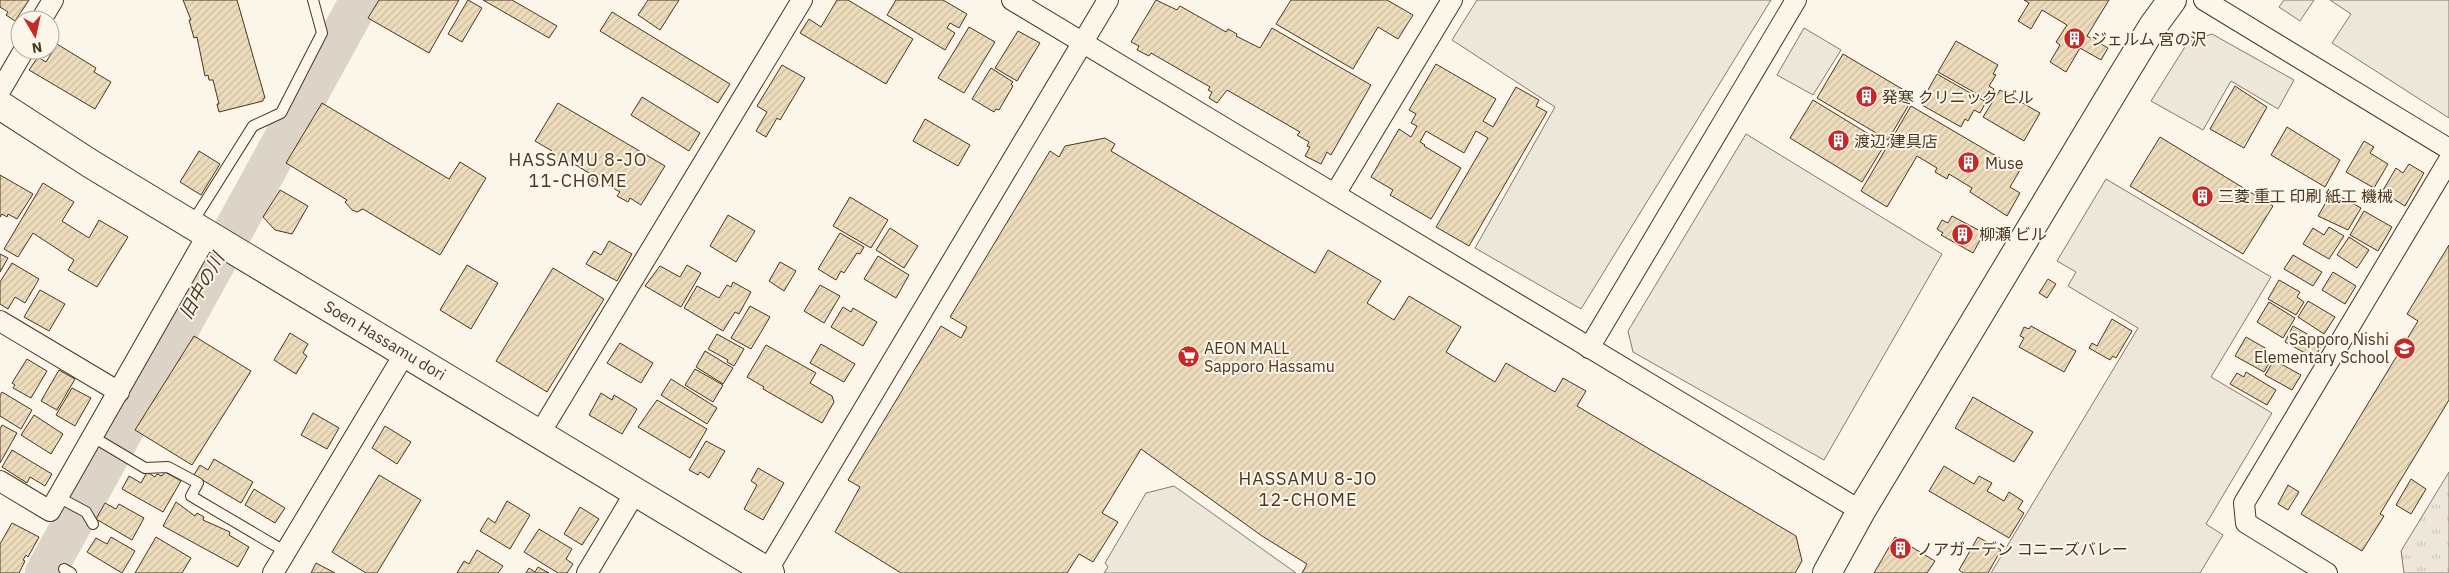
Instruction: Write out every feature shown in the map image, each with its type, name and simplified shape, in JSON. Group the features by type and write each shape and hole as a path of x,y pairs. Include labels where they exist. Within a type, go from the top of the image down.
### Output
{"street":[{"path":"540,433 802,0"},
{"path":"1012,0 1861,511"},
{"path":"768,572 1108,0"},
{"path":"1335,194 1452,0"},
{"path":"1589,348 1796,0"},
{"path":"1827,573 1861,511 2148,34 2172,0"},
{"path":"2204,0 2449,149"},
{"path":"2,108 20,60"},
{"name":"Soen Hassamu dori","path":"2,108 636,490 768,572"},
{"path":"2327,573 2246,523 2244,503 2449,160"},
{"path":"0,481 50,511 65,500 99,440 119,392 214,237"},
{"path":"0,320 119,392"},
{"path":"273,573 405,352"},
{"path":"587,573 636,490"}],"lane":[{"path":"214,237 253,126 281,112 322,33 313,0"},
{"path":"99,440 145,468 168,467 198,483 191,496 286,552"},
{"path":"65,500 86,512 93,524"}],"green space":[{"path":"2449,472 2449,573 2404,573 2401,551"}],"shaded area":[{"path":"1477,0 1771,0 1581,309 1475,248 1555,107 1452,40"},
{"path":"2284,0 2314,0 2300,21 2279,7"},
{"path":"2330,0 2449,0 2449,118 2332,43 2351,14"},
{"path":"1804,28 1841,50 1813,95 1777,75"},
{"path":"2212,34 2294,80 2278,109 2231,81 2203,130 2151,101 2188,42"},
{"path":"1746,134 1942,254 1824,460 1633,352 1628,331"},
{"path":"2106,179 2271,277 2211,377 2272,413 2206,524 2223,535 2200,573 1991,573 2138,328 2068,286 2076,272 2057,261"},
{"path":"1174,486 1296,573 1104,573 1108,567 1105,563 1146,493"}],"building":[{"path":"0,0 29,0 22,10 10,10 10,18 6,15 8,12 0,7"},
{"path":"183,0 237,0 265,98 263,101 219,112 213,80 209,80 208,75 205,76 197,37 194,38 189,20 191,20"},
{"path":"379,0 459,0 429,53 368,18"},
{"path":"468,0 482,8 462,42 448,34"},
{"path":"483,0 512,0 557,26 549,38"},
{"path":"648,0 679,0 660,30 638,15"},
{"path":"837,0 848,0 913,39 886,84 800,33 809,19 821,27"},
{"path":"896,0 943,0 967,14 959,28 950,23 947,28 955,33 945,50 887,15"},
{"path":"1156,0 1177,10 1180,6 1226,32 1228,29 1237,34 1236,36 1260,48 1272,28 1371,85 1331,155 1327,152 1321,164 1305,156 1310,147 1307,146 1309,142 1297,135 1300,132 1227,90 1217,103 1209,98 1212,92 1208,90 1210,87 1151,53 1149,56 1137,50 1139,46 1131,42"},
{"path":"1291,0 1387,0 1413,15 1398,39 1378,27 1353,69 1276,24"},
{"name":"ジェルム 宮の沢","path":"2024,0 2109,0 2087,36 2108,48 2101,60 2080,48 2066,72 2050,62 2060,45 2056,42 2067,25 2042,10 2031,29 2018,21 2029,3"},
{"path":"612,12 730,84 718,103 600,31"},
{"path":"969,27 995,42 964,93 938,78"},
{"path":"1018,31 1040,43 1017,81 995,68"},
{"path":"1956,41 1998,65 1993,74 1996,75 1989,86 1994,89 1988,100 1938,72"},
{"path":"60,46 96,68 94,72 111,82 95,109 29,70 36,60 46,62 47,60 60,60"},
{"name":"発寒 クリニック ビル","path":"1843,54 1914,96 1888,140 1817,98"},
{"path":"1436,64 1496,99 1483,121 1493,127 1516,87 1539,100 1536,106 1547,112 1469,246 1436,227 1488,138 1476,131 1464,153 1426,131 1420,142 1461,168 1431,219 1390,195 1393,190 1371,177 1399,129 1411,137 1417,126 1411,123 1416,114 1409,110"},
{"path":"782,65 805,78 780,120 777,118 766,137 756,131 767,112 757,106"},
{"path":"991,68 1013,82 1011,84 1013,86 999,110 996,109 994,112 972,99"},
{"path":"1937,74 1986,102 1980,113 1974,110 1968,121 1965,119 1961,127 1920,104"},
{"path":"2235,86 2267,107 2244,148 2210,129"},
{"path":"2000,90 2040,113 2024,141 1983,117"},
{"path":"642,97 700,133 689,151 631,115"},
{"name":"渡辺 建具店","path":"1813,100 1885,144 1862,182 1790,138"},
{"path":"322,103 449,179 460,162 486,178 440,255 363,209 357,212 352,210 345,202 347,200 286,163"},
{"path":"558,103 665,166 641,205 630,198 628,202 617,196 620,192 605,183 603,187 591,180 594,176 564,158 561,163 549,156 552,151 535,141"},
{"name":"Muse","path":"1911,106 2020,170 2010,187 2020,193 2007,216 1970,192 1972,188 1949,174 1947,179 1935,172 1937,168 1917,156 1887,207 1861,191"},
{"path":"925,119 970,145 958,166 913,141"},
{"path":"2287,127 2340,160 2325,187 2271,155"},
{"name":"三菱 重工 印刷 紙工 機械","path":"2160,137 2273,206 2243,254 2130,186"},
{"name":"AEON MALL Sapporo Hassamu","path":"1105,138 1115,144 1111,151 1315,273 1328,250 1381,281 1367,303 1394,320 1409,296 1461,327 1446,352 1495,382 1506,363 1555,392 1563,378 1586,391 1577,406 1796,536 1802,561 1795,573 1302,573 1307,564 1262,536 1141,449 1102,513 1118,522 1093,562 1079,554 1067,573 901,573 835,532 860,487 848,480 941,326 961,338 967,327 950,317 1050,151 1059,157 1065,146"},
{"path":"2364,141 2374,147 2370,153 2388,164 2374,188 2346,172"},
{"path":"199,151 220,164 201,195 180,182"},
{"path":"2409,164 2424,173 2405,206 2382,192 2396,168 2403,173"},
{"path":"0,175 33,194 17,219 8,214 7,217 2,214 0,217"},
{"path":"43,183 74,202 62,221 89,238 99,220 128,237 97,287 68,270 74,260 33,233 18,257 4,249"},
{"path":"280,190 308,206 292,234 275,230 263,217"},
{"path":"2332,192 2361,208 2348,230 2318,216"},
{"path":"850,197 888,220 871,248 833,226"},
{"path":"2364,211 2392,227 2378,251 2350,235"},
{"path":"728,215 755,231 736,262 710,246"},
{"name":"柳瀬 ビル","path":"1952,216 1984,233 1973,253 1941,235 1943,233 1937,229 1942,220 1948,223"},
{"path":"2329,227 2344,236 2329,259 2303,244 2313,228 2324,235"},
{"path":"890,228 918,246 904,268 876,250"},
{"path":"840,233 864,247 860,254 857,253 844,273 841,271 836,280 818,269"},
{"path":"2349,237 2369,250 2357,268 2337,255"},
{"path":"609,241 632,254 617,281 586,264 594,251 601,255"},
{"path":"2449,245 2449,400 2380,514 2384,516 2362,551 2301,514 2418,321 2407,314"},
{"path":"0,254 8,258 0,272"},
{"path":"2293,255 2322,272 2313,286 2284,269"},
{"path":"878,256 909,275 896,298 864,279"},
{"path":"780,262 796,271 784,291 769,281"},
{"path":"12,263 39,279 25,303 15,297 8,309 0,304 0,282"},
{"path":"467,265 498,283 471,329 440,310"},
{"path":"687,265 701,273 681,307 645,286 660,266 680,277"},
{"path":"553,268 604,299 547,392 496,361"},
{"path":"2333,272 2356,286 2345,304 2322,290"},
{"path":"2048,279 2056,284 2047,298 2039,293"},
{"path":"2279,280 2300,292 2297,297 2304,302 2296,315 2268,299"},
{"path":"733,282 751,292 739,314 735,312 723,331 684,308 697,286 719,298 727,285 731,287"},
{"path":"820,285 840,296 824,323 804,311"},
{"path":"40,290 65,304 49,331 24,317"},
{"path":"2308,301 2335,317 2324,334 2298,317"},
{"path":"2269,302 2295,318 2283,338 2257,322"},
{"path":"750,306 770,317 751,349 731,338"},
{"path":"843,307 851,312 853,308 877,322 863,346 831,327"},
{"path":"2112,319 2132,331 2116,358 2113,356 2110,360 2089,348 2092,343 2097,346"},
{"path":"2031,326 2076,351 2064,372 2019,347 2024,338 2020,336 2024,327 2029,329"},
{"path":"2293,326 2323,343 2314,358 2285,342"},
{"path":"290,333 308,344 303,353 307,356 296,374 274,360"},
{"path":"717,334 744,349 734,366 727,362 728,360 708,349"},
{"path":"194,336 251,371 192,465 135,430"},
{"path":"2246,337 2267,349 2265,354 2272,358 2264,372 2235,356"},
{"path":"620,343 653,363 641,383 607,363"},
{"path":"821,344 855,364 844,382 810,363"},
{"path":"766,345 816,373 810,383 832,396 834,402 822,423 763,389 764,387 747,377"},
{"path":"705,351 733,368 723,384 696,367"},
{"path":"27,359 47,371 31,398 13,388 15,385 12,383"},
{"path":"2274,360 2301,375 2292,390 2265,375"},
{"path":"695,369 723,385 713,402 685,385"},
{"path":"59,370 75,379 57,410 41,401"},
{"path":"2246,372 2276,390 2267,405 2230,384 2237,373 2244,377"},
{"path":"671,379 717,408 707,424 661,395"},
{"path":"72,388 91,398 75,426 56,415"},
{"path":"2,392 32,410 21,429 0,416 0,395"},
{"path":"601,393 612,400 614,395 637,409 622,434 589,415"},
{"path":"1973,397 2033,432 2014,462 1955,428"},
{"path":"657,400 707,429 690,458 638,427"},
{"path":"313,413 339,428 327,449 301,435"},
{"path":"34,415 63,434 51,454 21,435"},
{"path":"2,425 17,433 0,463 0,429"},
{"path":"385,426 411,442 397,464 372,448"},
{"path":"706,441 725,451 709,478 700,472 698,475 689,470"},
{"path":"12,450 52,474 45,486 30,477 27,483 2,467"},
{"path":"214,459 253,482 241,503 194,475 200,465 208,470"},
{"path":"1944,466 1974,484 1979,476 1992,483 1987,491 2004,501 2009,492 2023,501 2018,509 2024,513 2009,538 1929,491"},
{"path":"758,468 784,483 763,520 744,509 757,485 751,481"},
{"path":"147,472 155,477 157,474 162,476 165,472 181,481 163,512 122,489 129,476 141,483"},
{"path":"379,475 421,500 377,573 366,573 332,552"},
{"path":"2411,479 2426,489 2411,514 2396,505"},
{"path":"2288,485 2299,492 2288,510 2278,504"},
{"path":"254,489 285,508 275,523 245,505"},
{"path":"507,501 530,515 510,549 480,531 488,518 495,523"},
{"path":"176,502 195,516 197,513 204,517 203,520 230,532 229,535 249,547 238,567 163,526"},
{"path":"105,503 116,509 119,504 144,518 132,540 96,519"},
{"path":"580,507 599,519 582,545 564,534"},
{"path":"12,523 39,537 28,557 26,555 23,560 25,561 19,573 0,573 0,544"},
{"path":"539,529 572,549 566,559 573,564 567,573 558,573 524,552"},
{"path":"111,537 135,551 122,573 87,552 96,538 107,544"},
{"path":"156,537 191,558 182,573 135,573"},
{"name":"ノアガーデン コニーズバレー","path":"1895,537 1935,561 1927,573 1874,573"},
{"path":"1978,537 2001,550 1988,573 1963,573 1959,570"},
{"path":"477,550 503,566 498,573 457,573 464,561 469,564"},
{"path":"316,563 335,573 311,573"},
{"path":"538,567 549,573 526,573 529,568 535,572"}],"waterway":[{"name":"旧中の川","path":"45,573 360,0"}],"place":[{"name":"ジェルム 宮の沢","path":"2075,39"},
{"name":"発寒 クリニック ビル","path":"1866,97"},
{"name":"渡辺 建具店","path":"1838,141"},
{"name":"Muse","path":"1969,163"},
{"name":"三菱 重工 印刷 紙工 機械","path":"2202,196"},
{"name":"柳瀬 ビル","path":"1963,234"},
{"name":"Sapporo Nishi Elementary School","path":"2405,348"},
{"name":"AEON MALL Sapporo Hassamu","path":"1188,357"},
{"name":"ノアガーデン コニーズバレー","path":"1901,549"}],"district":[{"name":"HASSAMU 8-JO 11-CHOME","path":"578,170"},
{"name":"HASSAMU 8-JO 12-CHOME","path":"1308,489"}]}
